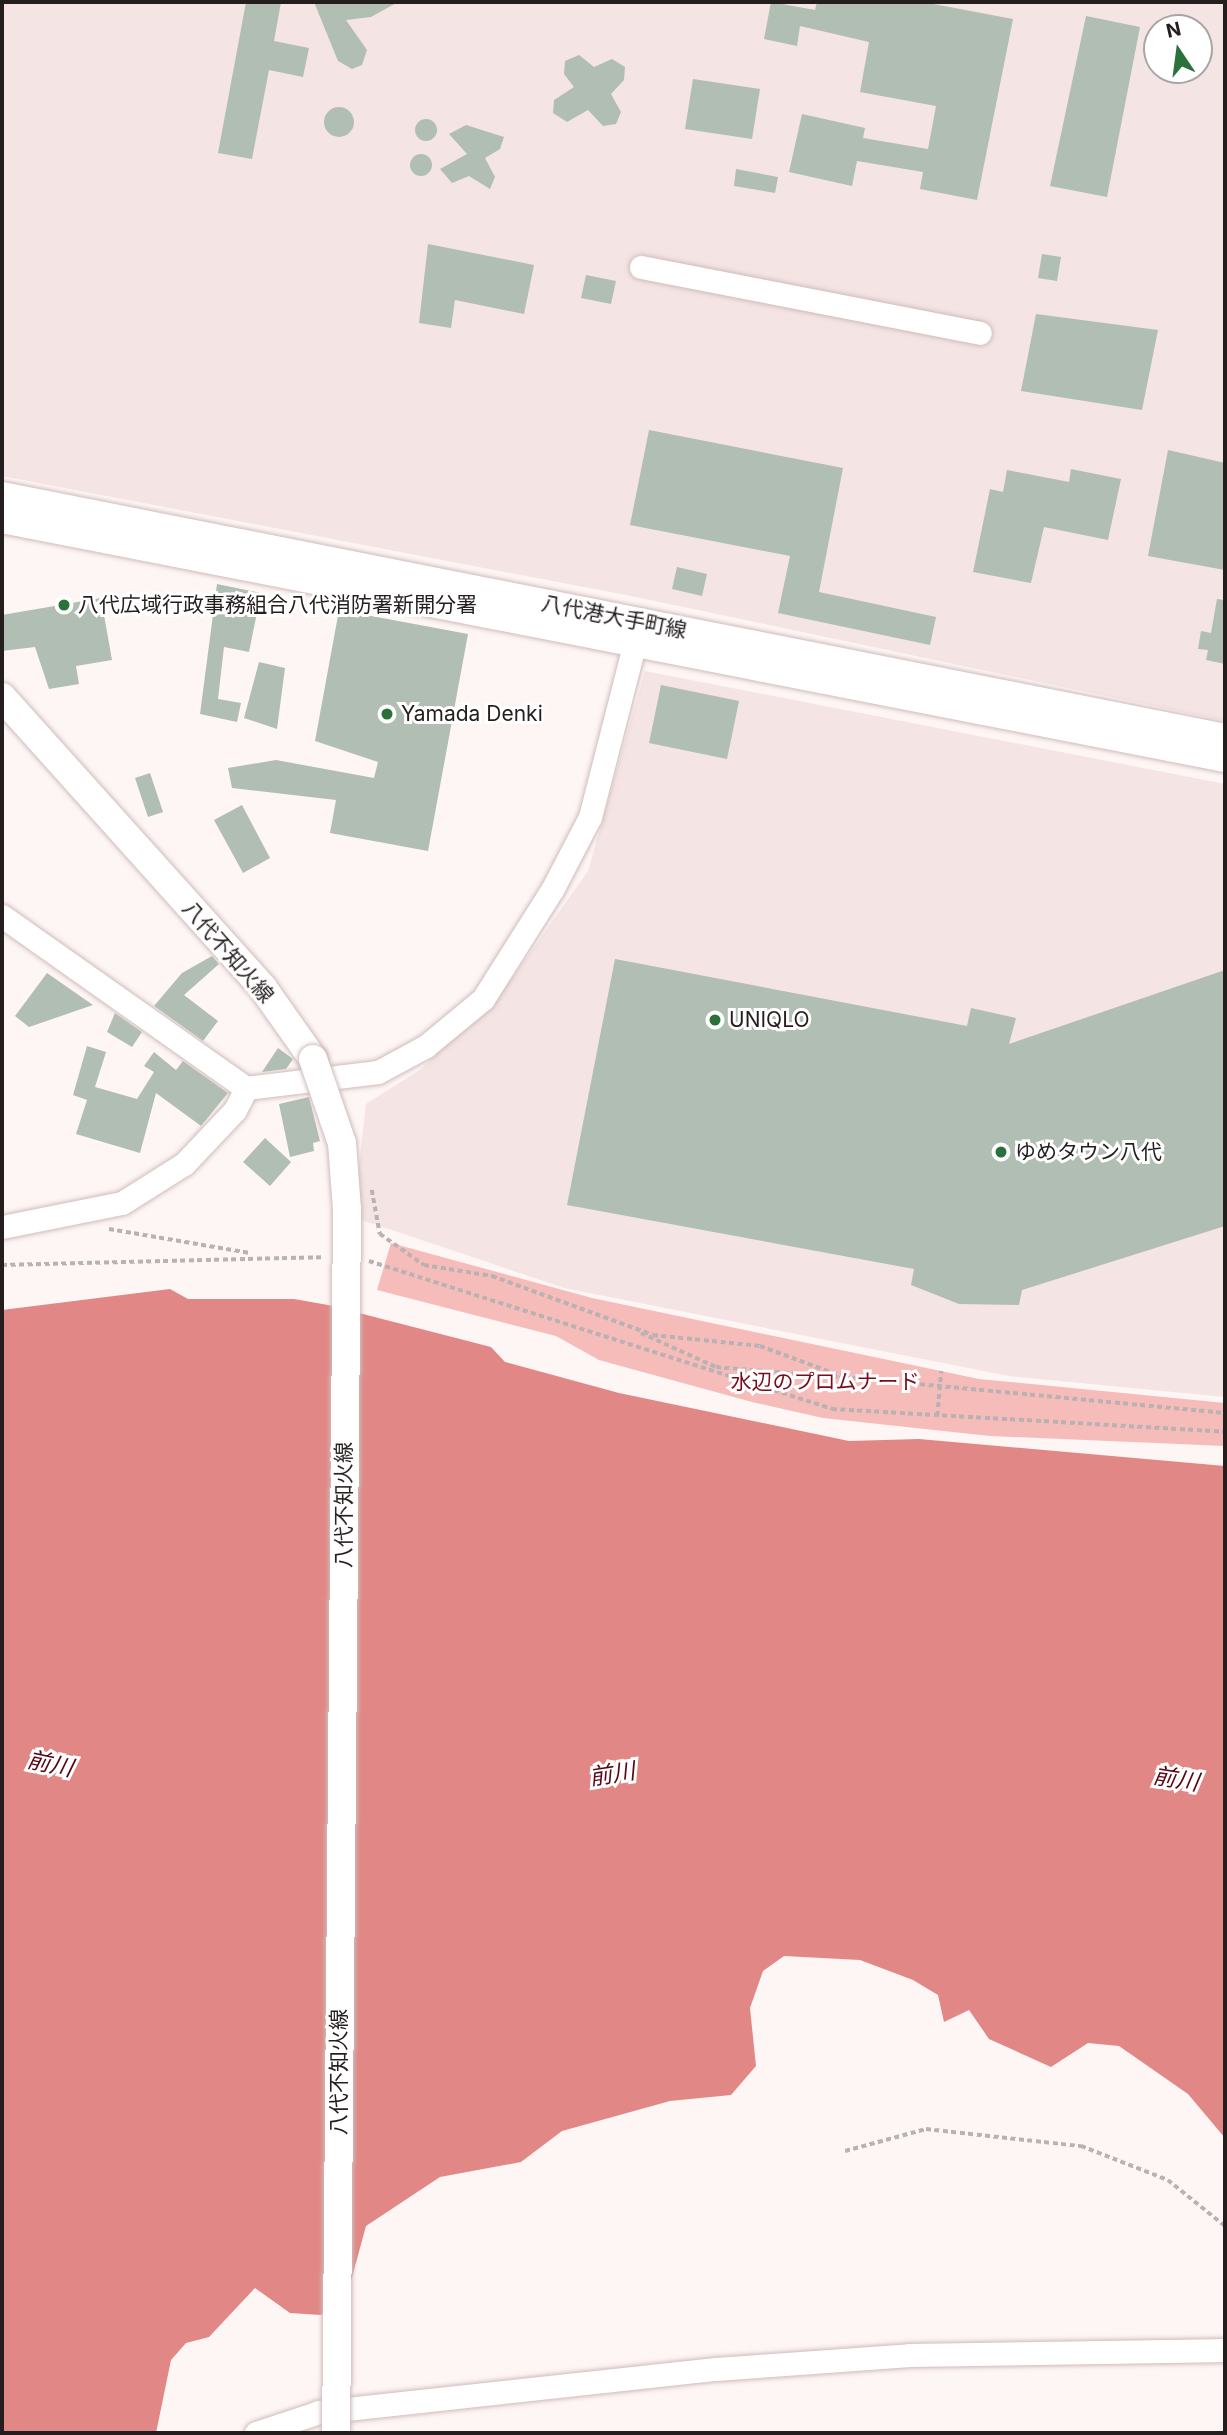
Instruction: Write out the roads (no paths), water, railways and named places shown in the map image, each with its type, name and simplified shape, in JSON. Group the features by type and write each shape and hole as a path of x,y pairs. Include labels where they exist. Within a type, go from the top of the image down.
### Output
{"main road":[{"name":"八代港大手町線","path":"2,496 1225,758"},
{"name":"八代港大手町線","path":"2,519 1225,737"},
{"name":"八代不知火線","path":"2,697 262,988 313,1059 342,1143 347,1209 336,2433"}],"street":[{"path":"641,267 980,333"},
{"path":"2,916 246,1088 378,1072 426,1046 483,999 552,890 590,817 613,741 637,632"},
{"path":"2,1227 57,1221 122,1203 184,1164 235,1111 246,1088"},
{"path":"256,2433 319,2412 716,2369 909,2355 1225,2350"}],"water":[{"name":"前川","path":"170,1289 188,1299 294,1299 328,1305 491,1347 505,1362 619,1393 849,1441 919,1439 1225,1466 1225,2138 1188,2094 1119,2046 1088,2043 1051,2067 989,2039 969,2010 944,2022 938,1995 913,1980 860,1960 784,1956 763,1971 750,2008 756,2066 731,2095 670,2101 562,2131 521,2162 440,2177 366,2226 348,2292 321,2315 290,2313 255,2288 209,2337 186,2343 171,2360 156,2433 2,2433 2,1310"}],"place":[{"name":"八代広域行政事務組合八代消防署新開分署","path":"64,605"},
{"name":"Yamada Denki","path":"387,714"},
{"name":"UNIQLO","path":"715,1020"},
{"name":"ゆめタウン八代","path":"1001,1152"}],"park label":[{"name":"水辺のプロムナード","path":"825,1382"}]}
